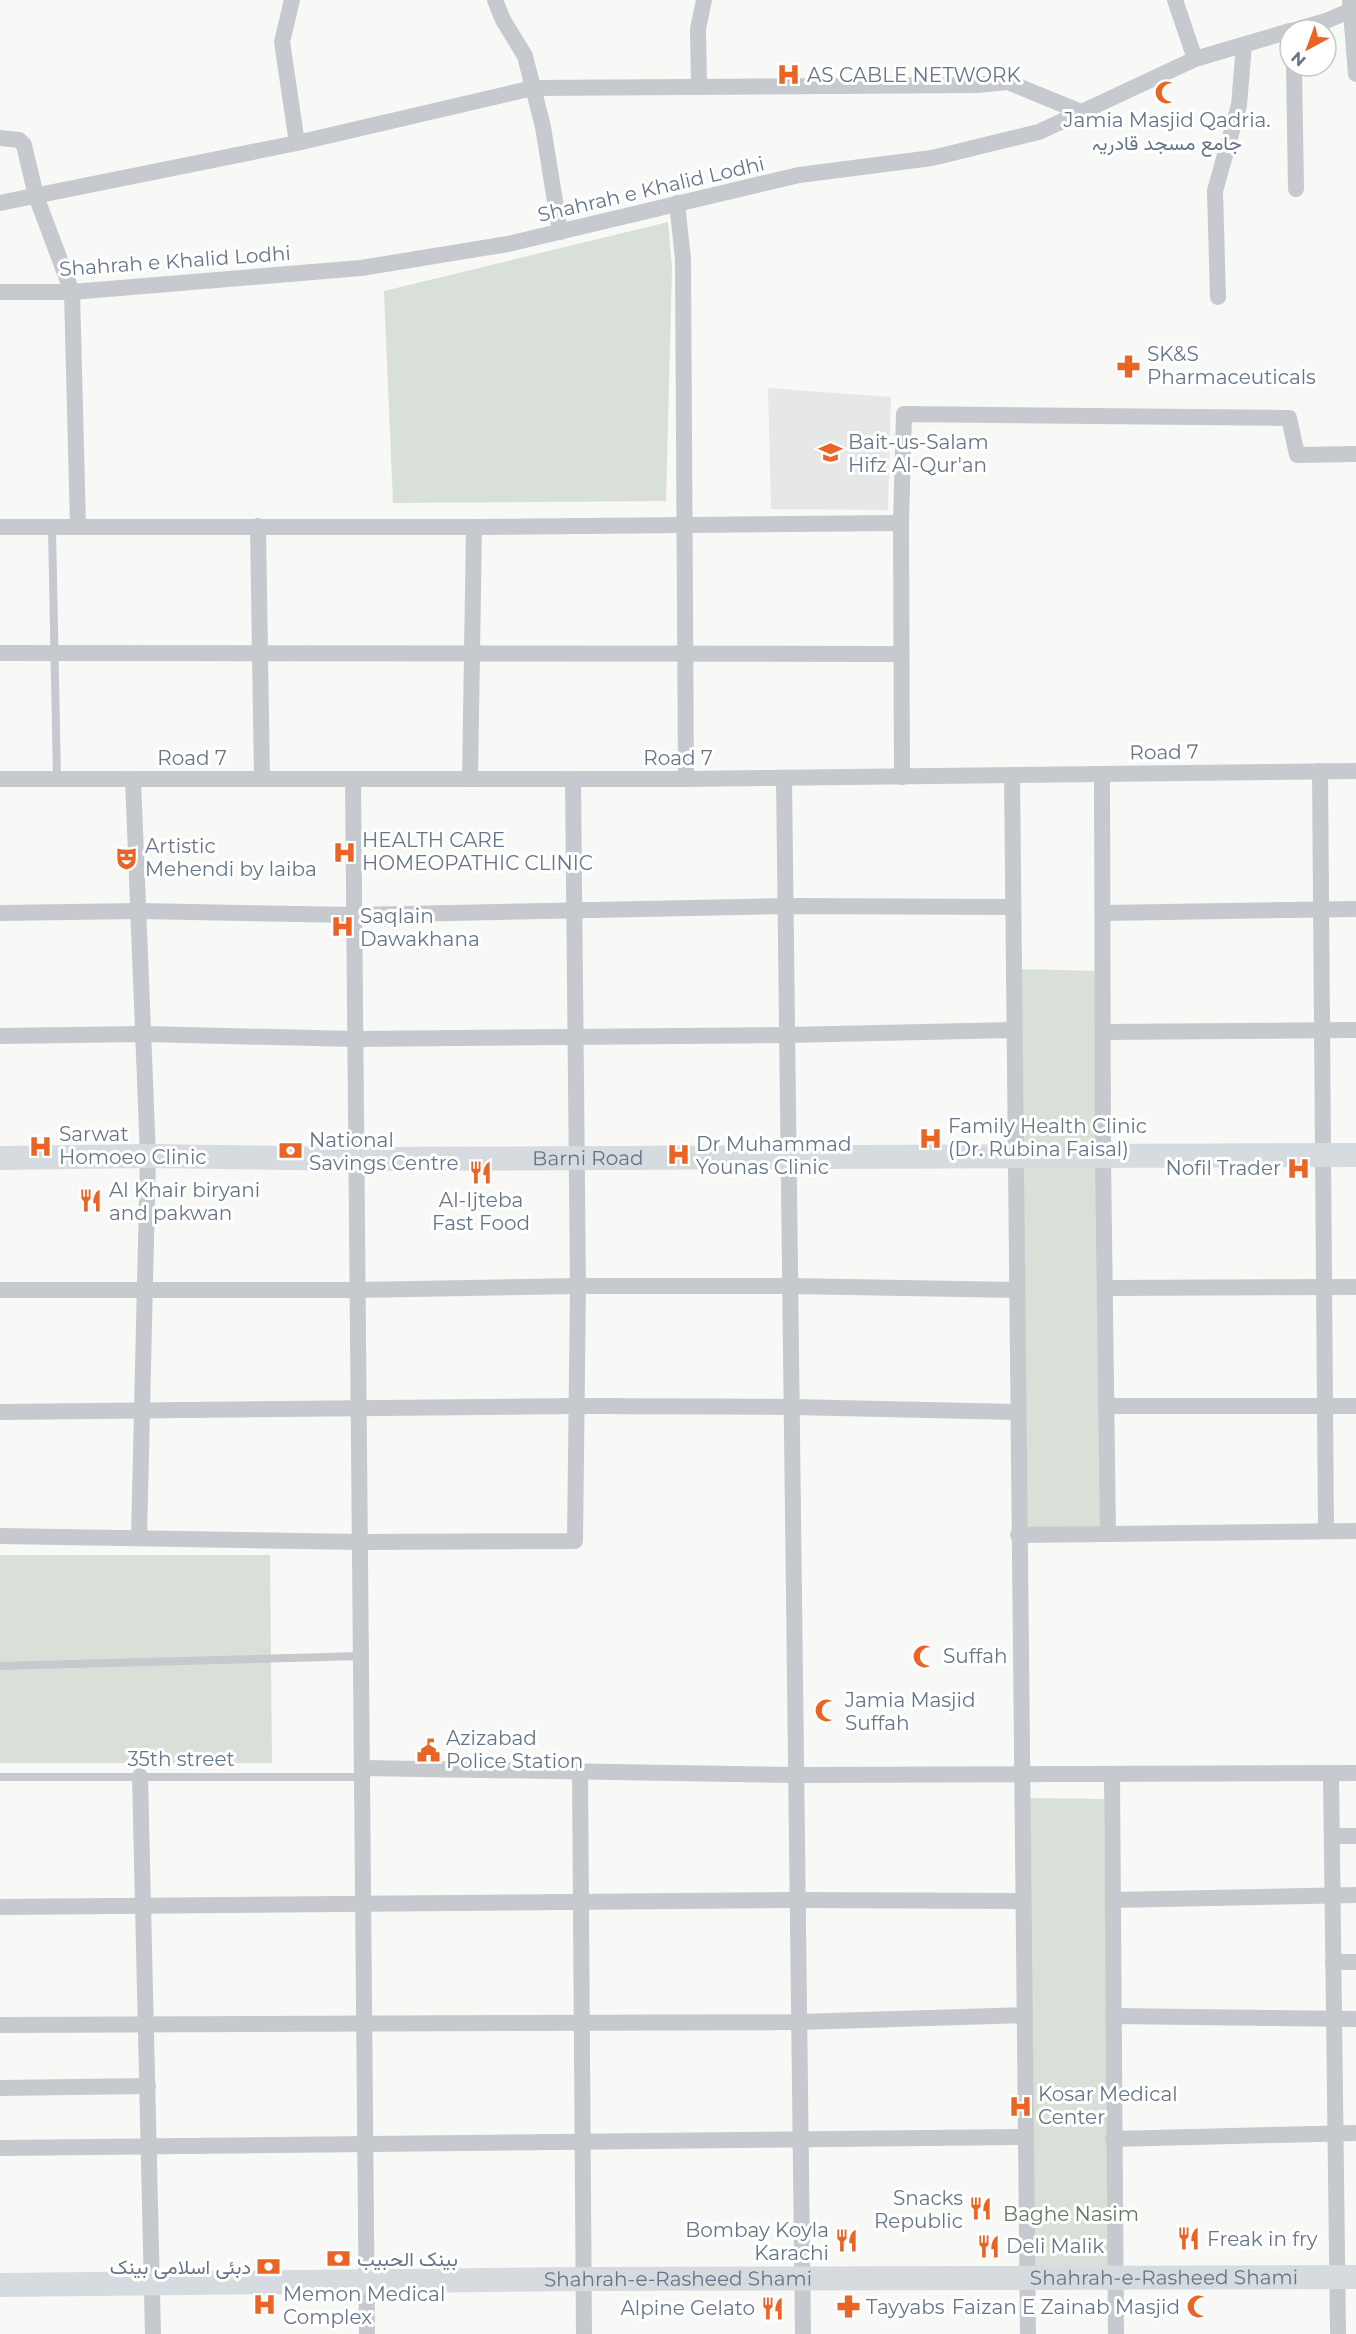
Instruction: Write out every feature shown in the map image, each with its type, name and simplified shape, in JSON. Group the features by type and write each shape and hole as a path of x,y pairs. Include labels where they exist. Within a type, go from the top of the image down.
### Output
{"street":[{"path":"292,0 282,42 297,143"},
{"path":"495,0 503,20 525,56 543,127 560,231"},
{"path":"503,20 506,0"},
{"path":"699,86 698,29 704,0"},
{"path":"1175,0 1195,59"},
{"path":"1331,18 1353,6 1356,74"},
{"name":"Shahrah e Khalid Lodhi","path":"0,291 72,292 361,268 508,244 799,175 932,158 1040,132 1195,59 1278,35"},
{"path":"1218,297 1215,191 1239,105 1244,45"},
{"path":"1294,78 1296,189"},
{"path":"0,203 297,143 533,88 977,85 1008,82 1081,112"},
{"path":"0,138 19,140 24,145 36,196 72,292 78,526"},
{"path":"677,203 683,259 686,779"},
{"path":"902,777 901,523 904,414 1289,418 1297,454 1356,454"},
{"path":"0,527 474,527 901,523"},
{"path":"258,526 261,779"},
{"path":"470,779 474,527"},
{"path":"0,653 901,654"},
{"path":"1320,771 1326,1531"},
{"name":"Road 7","path":"0,779 686,779 1356,771"},
{"path":"1102,774 1104,1288 1108,1534"},
{"path":"1012,775 1020,1774 1028,2334"},
{"path":"784,778 803,2334"},
{"path":"133,779 148,1156 139,1538"},
{"path":"353,779 367,2334"},
{"path":"0,1536 360,1542 575,1541 578,1406 578,1157 573,779"},
{"path":"0,913 139,911 354,915 786,906 1013,907"},
{"path":"1102,913 1356,909"},
{"path":"0,1036 144,1034 355,1039 787,1035 1014,1030"},
{"path":"1103,1032 1356,1030"},
{"name":"Barni Road","path":"0,1158 1356,1155"},
{"path":"0,1290 357,1290 578,1286 790,1286 1016,1290"},
{"path":"1104,1288 1356,1287"},
{"path":"0,1412 578,1406 792,1407 1017,1412"},
{"path":"1106,1406 1356,1406"},
{"path":"1018,1535 1356,1531"},
{"path":"580,1770 584,2334"},
{"path":"362,1772 580,1770 796,1775 1356,1773"},
{"path":"1331,1774 1335,2133 1346,2277 1338,2334"},
{"path":"1112,1775 1116,2334"},
{"path":"140,1776 153,2334"},
{"path":"1332,1836 1356,1836"},
{"path":"1113,1900 1356,1894"},
{"path":"0,1907 581,1901 1022,1901"},
{"path":"1333,1962 1356,1962"},
{"path":"0,2025 799,2022 1024,2015"},
{"path":"1113,2016 1356,2019"},
{"path":"0,2088 148,2086"},
{"path":"1113,2139 1356,2133"},
{"path":"0,2148 1026,2137"},
{"name":"Shahrah-e-Rasheed Shami","path":"0,2285 584,2279 1346,2277"}],"lane":[{"path":"52,526 57,779"},
{"path":"0,1666 361,1656"},
{"name":"35th street","path":"0,1777 362,1772"}],"shaded area":[{"name":"Bait-us-Salam Hifz Al-Qur'an","path":"768,388 891,397 888,510 771,509"}],"green space":[{"path":"668,222 672,266 666,501 393,503 384,291"},
{"path":"1013,969 1103,971 1108,1534 1018,1535"},
{"path":"0,1555 270,1555 272,1763 0,1763"},
{"name":"Baghe Nasim","path":"1028,1798 1104,1799 1110,2271 1033,2270"}],"place":[{"name":"AS CABLE NETWORK","path":"789,75"},
{"name":"Jamia Masjid Qadria. جامع مسجد قادریہ","path":"1167,93"},
{"name":"SK&S Pharmaceuticals","path":"1129,366"},
{"name":"Bait-us-Salam Hifz Al-Qur'an","path":"830,453"},
{"name":"HEALTH CARE HOMEOPATHIC CLINIC","path":"344,852"},
{"name":"Artistic Mehendi by laiba","path":"127,858"},
{"name":"Saqlain Dawakhana","path":"342,927"},
{"name":"Family Health Clinic (Dr. Rubina Faisal)","path":"930,1138"},
{"name":"Sarwat Homoeo Clinic","path":"41,1146"},
{"name":"National Savings Centre","path":"291,1151"},
{"name":"Dr Muhammad Younas Clinic","path":"678,1155"},
{"name":"Nofil Trader","path":"1299,1168"},
{"name":"Al-Ijteba Fast Food","path":"481,1173"},
{"name":"Al Khair biryani and pakwan","path":"91,1201"},
{"name":"Suffah","path":"925,1656"},
{"name":"Jamia Masjid Suffah","path":"827,1711"},
{"name":"Azizabad Police Station","path":"428,1750"},
{"name":"Kosar Medical Center","path":"1020,2106"},
{"name":"Snacks Republic","path":"981,2209"},
{"name":"Freak in fry","path":"1189,2239"},
{"name":"Bombay Koyla Karachi","path":"847,2241"},
{"name":"Deli Malik","path":"988,2246"},
{"name":"بينک الحبيب","path":"339,2259"},
{"name":"دبئی اسلامی بینک","path":"269,2267"},
{"name":"Memon Medical Complex","path":"265,2305"},
{"name":"Tayyabs","path":"848,2307"},
{"name":"Faizan E Zainab Masjid","path":"1198,2307"},
{"name":"Alpine Gelato","path":"773,2308"}]}
